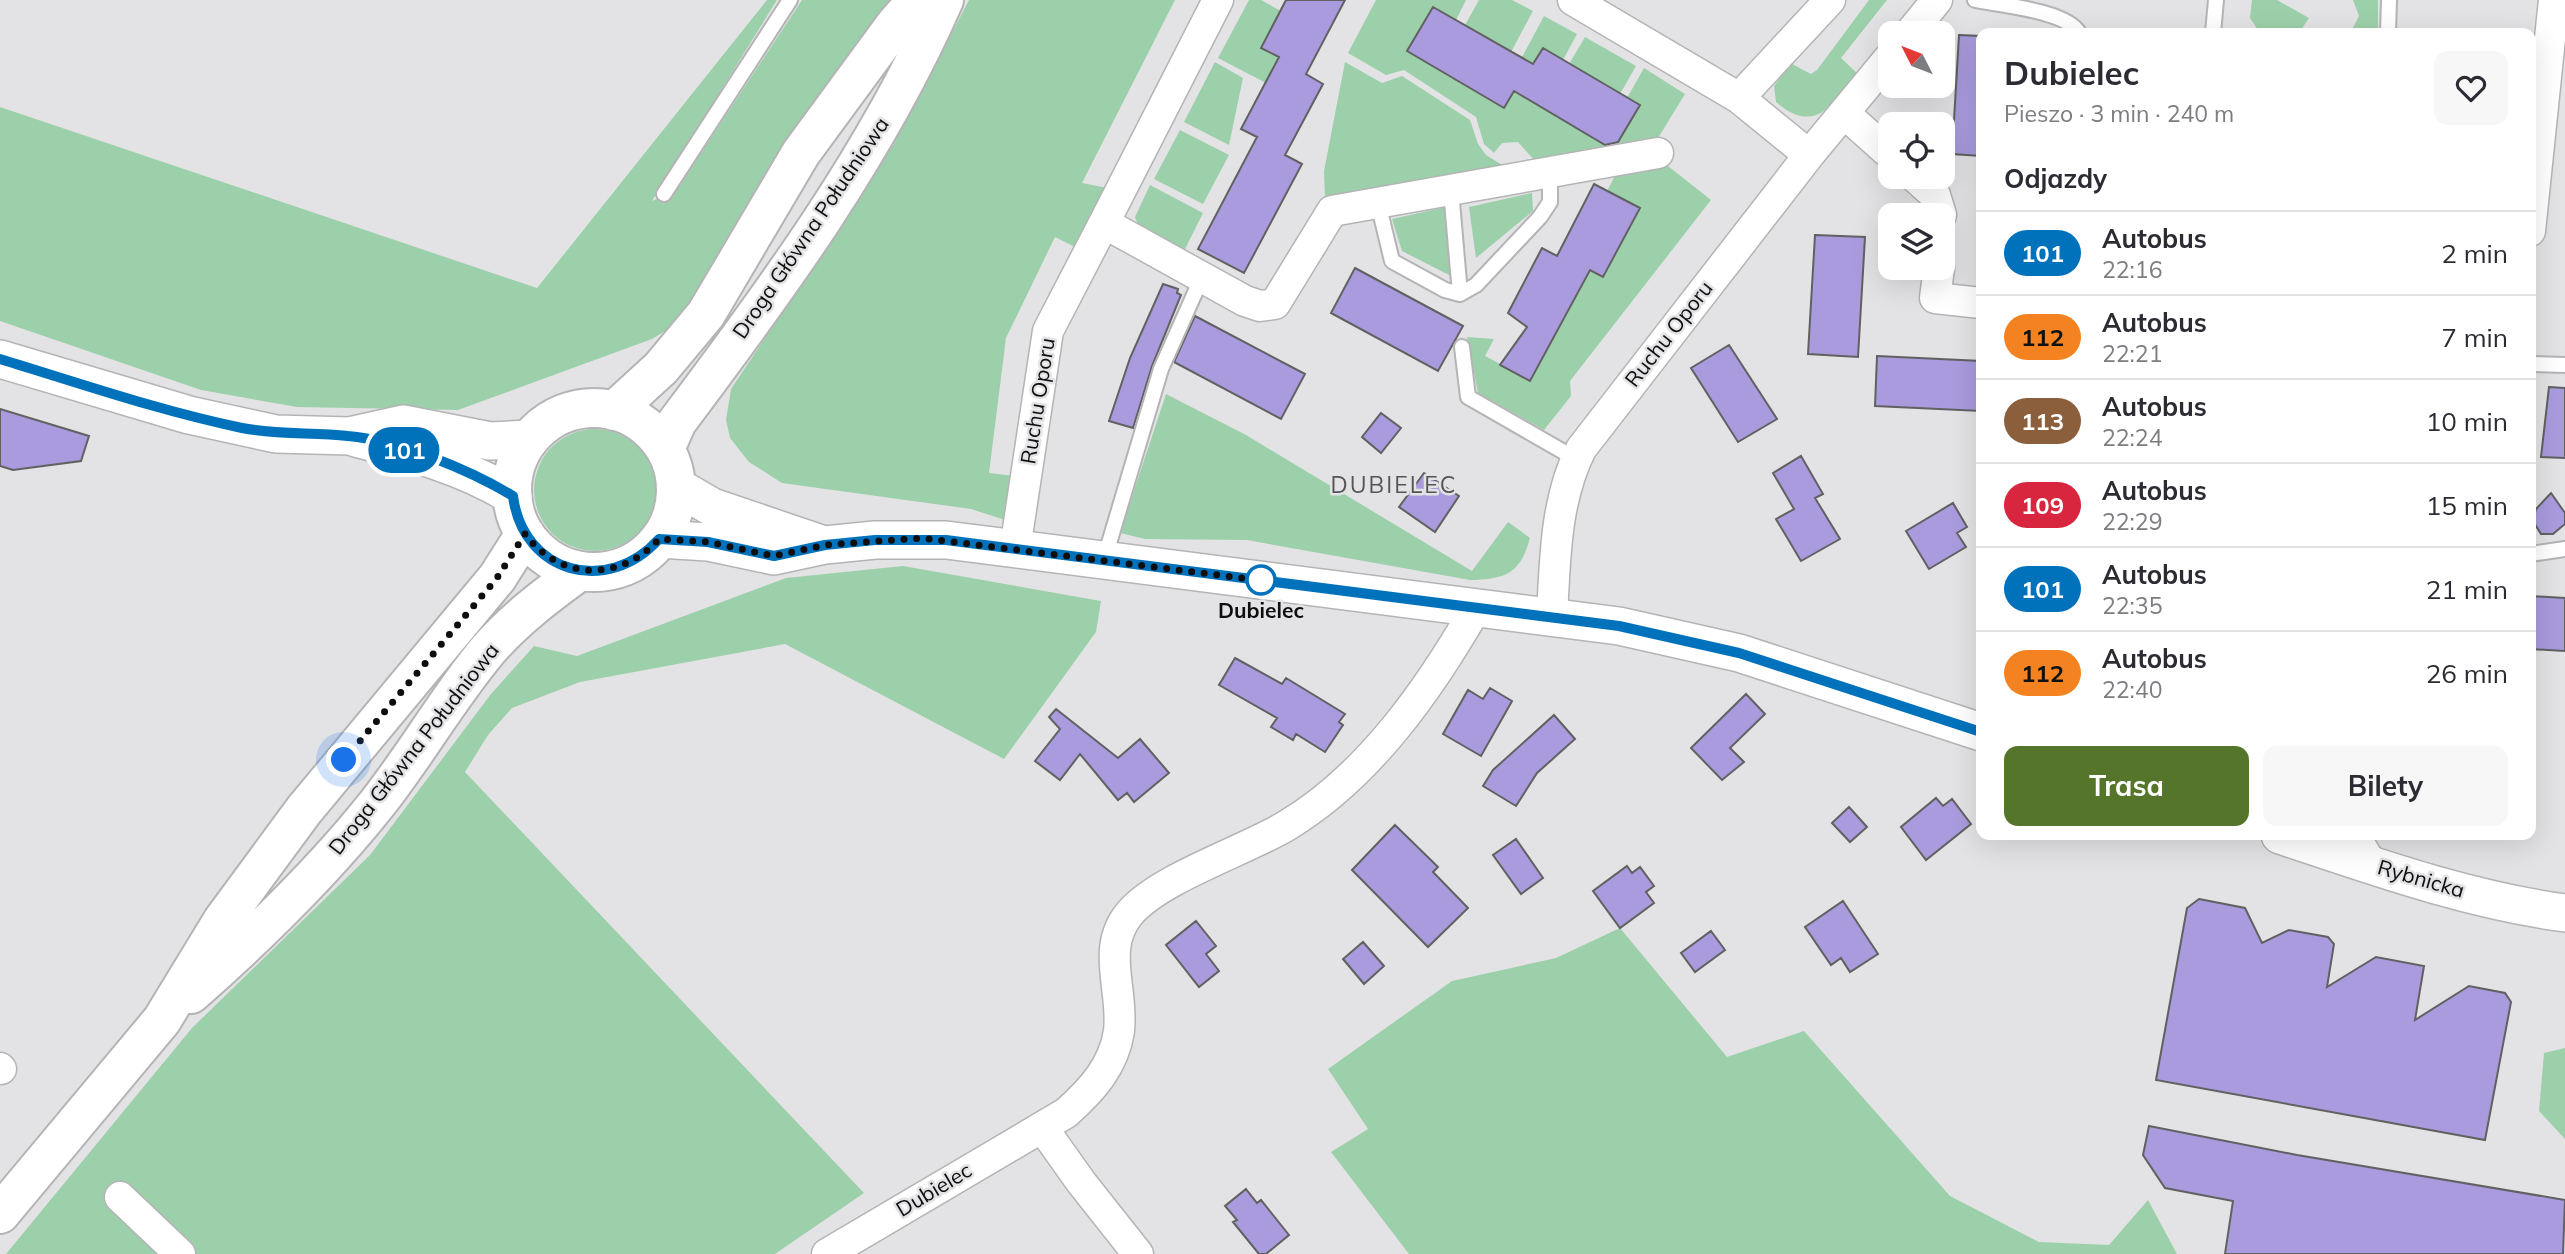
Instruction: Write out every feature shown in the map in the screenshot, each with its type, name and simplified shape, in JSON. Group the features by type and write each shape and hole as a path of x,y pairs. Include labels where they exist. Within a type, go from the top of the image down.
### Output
{"main road":[{"name":"Droga Główna Południowa","path":"614,411 661,368 706,314 801,153 895,25 917,0"},
{"name":"Droga Główna Południowa","path":"665,449 677,422 779,281 871,144 924,45 944,0"},
{"path":"593,408 614,411 647,427 665,449 676,486 670,519 659,539 643,555 624,566 603,571 580,571 548,558 525,534 516,516 514,472 530,439 563,414 593,408"},
{"name":"Droga Główna Południowa","path":"0,1214 162,1020 223,920 304,810 497,578 525,534"},
{"name":"Droga Główna Południowa","path":"162,1020 250,942 340,846 403,770 454,693 490,649 531,607 580,571"}],"street":[{"name":"Ruchu Oporu","path":"1015,549 1048,331 1218,0"},
{"path":"1573,0 1605,7 1739,99 1809,155"},
{"path":"1739,99 1830,0"},
{"path":"1920,21 1937,0"},
{"path":"2536,120 2540,46 2554,0"},
{"name":"Ruchu Oporu","path":"1552,617 1560,515 1568,474 1576,459 1809,155 1878,72"},
{"path":"1844,113 1878,143"},
{"path":"1104,223 1245,301 1260,306 1275,304 1332,211 1658,153"},
{"path":"1937,280 1935,298 1976,302"},
{"path":"0,359 238,427 289,435 349,436 403,424 490,440 530,439"},
{"path":"349,436 425,456 479,476 513,496"},
{"path":"676,486 712,507 825,545"},
{"path":"659,539 708,542 774,556 825,545 922,538 1619,626 1739,653 1976,730"},
{"name":"Dubielec","path":"827,1254 1066,1113 1095,1088 1107,1065 1119,1031 1115,937 1130,913 1150,895 1287,826 1335,790 1385,739 1423,691 1476,608"},
{"name":"Rybnicka","path":"2308,840 2363,850 2523,907 2565,913"},
{"path":"1042,1127 1138,1254"},
{"path":"120,1197 180,1254"}],"lane":[{"path":"664,194 790,0"},
{"path":"1975,0 2060,17 2076,28"},
{"path":"2213,28 2216,0"},
{"path":"2388,28 2389,0"},
{"path":"1378,203 1392,261 1445,290 1460,294 1475,285 1540,217 1550,202 1550,173"},
{"path":"1451,190 1460,294"},
{"path":"1104,561 1161,369 1202,277"},
{"path":"1462,347 1468,397 1576,459"},
{"path":"2536,364 2565,365"},
{"path":"2536,554 2565,549"}],"green space":[{"path":"767,0 777,0 652,201 676,191 802,0 899,0 795,131 740,216 690,316 652,339 458,410 297,407 201,390 0,321 0,107 537,288"},
{"path":"969,0 1175,0 1082,183 1108,188 1077,248 1055,237 1006,338 989,473 1014,476 1005,520 971,509 782,483 749,462 730,438 726,420 731,389 894,144"},
{"path":"1249,0 1261,0 1281,11 1262,48 1279,57 1266,83 1218,58"},
{"path":"1376,0 1466,0 1456,20 1433,7 1407,51 1503,108 1514,91 1613,149 1639,106 1627,98 1644,68 1685,94 1655,143 1536,162 1518,142 1502,143 1494,153 1484,144 1476,117 1404,70 1386,75 1348,53"},
{"path":"1479,0 1512,0 1533,11 1511,52 1465,25"},
{"path":"1869,0 1887,0 1841,58 1858,74 1840,96 1822,112 1813,116 1790,112 1776,102 1774,86 1790,63 1811,74 1817,70"},
{"path":"2252,0 2277,0 2309,18 2302,28 2257,28 2250,18"},
{"path":"2353,0 2378,0 2378,28 2353,28 2359,16"},
{"path":"1544,16 1577,34 1563,60 1532,66 1521,59"},
{"path":"1585,37 1636,66 1620,94 1569,64"},
{"path":"1215,62 1243,78 1229,145 1184,122"},
{"path":"1345,62 1382,83 1402,76 1470,120 1478,144 1486,155 1504,166 1325,197 1324,171"},
{"path":"1180,130 1229,155 1203,204 1154,179"},
{"path":"1663,162 1711,200 1570,381 1571,396 1544,430 1478,393 1467,337 1494,339 1485,356 1530,380 1589,269 1604,277 1640,209 1607,191 1616,174"},
{"path":"1150,185 1203,213 1185,249 1138,225 1135,217"},
{"path":"1532,193 1533,211 1476,258 1469,207"},
{"path":"1446,207 1453,277 1402,251 1392,219"},
{"path":"1166,394 1246,435 1472,571 1508,522 1530,538 1526,550 1510,572 1493,578 1470,580 1247,540 1145,539 1120,533"},
{"path":"595,429 618,434 638,447 651,467 656,490 651,513 638,533 618,546 595,551 572,546 552,533 539,513 534,490 539,467 552,447 572,434"},
{"path":"903,566 1101,601 1096,632 1004,759 785,644 580,682 512,708 488,735 465,772 864,1193 775,1254 6,1254 192,1028 370,855 491,694 534,646 577,656 786,578"},
{"path":"1620,928 1727,1057 1804,1031 1950,1196 2039,1242 2109,1245 2148,1200 2177,1254 1409,1254 1331,1152 1368,1129 1328,1069 1452,981 1556,958"},
{"path":"2565,1048 2565,1139 2539,1111 2544,1053"}],"building":[{"path":"1286,0 1345,0 1306,74 1323,84 1285,155 1302,164 1244,273 1198,249 1257,137 1241,129 1279,57 1261,48"},
{"path":"1433,7 1533,64 1543,48 1640,105 1618,142 1605,145 1514,91 1504,108 1407,51"},
{"path":"1959,35 1976,36 1976,156 1955,154"},
{"path":"1594,184 1640,208 1603,277 1590,270 1530,381 1500,365 1527,327 1508,313 1542,248 1557,256"},
{"path":"1815,235 1865,237 1858,357 1808,354"},
{"path":"1355,268 1463,326 1438,371 1331,313"},
{"path":"1163,284 1178,289 1177,293 1181,295 1152,366 1133,428 1109,421 1130,358"},
{"path":"1195,316 1305,374 1281,419 1174,362"},
{"path":"1729,345 1777,419 1738,442 1691,368"},
{"path":"1877,356 1976,361 1976,411 1875,406"},
{"path":"2549,387 2565,388 2565,458 2541,457"},
{"path":"0,409 89,436 81,461 13,470 0,466"},
{"path":"1381,413 1401,428 1381,453 1362,437"},
{"path":"1801,456 1823,494 1815,498 1840,539 1801,561 1776,519 1794,509 1773,473"},
{"path":"1424,473 1459,496 1435,532 1399,507"},
{"path":"2551,493 2565,513 2565,524 2553,534 2541,534 2536,526 2536,509"},
{"path":"1953,503 1967,527 1957,533 1966,547 1929,569 1906,531"},
{"path":"2536,596 2565,598 2565,651 2536,649"},
{"path":"1235,658 1282,684 1286,678 1345,714 1339,722 1343,725 1325,752 1296,734 1293,740 1271,727 1277,718 1219,685"},
{"path":"1490,688 1512,701 1481,756 1443,734 1468,690 1483,699"},
{"path":"1746,694 1765,714 1730,748 1744,762 1722,780 1691,748"},
{"path":"1056,709 1118,758 1140,739 1169,773 1134,802 1127,793 1118,800 1080,754 1060,780 1035,761 1060,729 1049,717"},
{"path":"1554,715 1575,739 1537,773 1516,806 1483,786 1493,770"},
{"path":"1936,798 1943,806 1952,799 1971,824 1926,860 1901,827"},
{"path":"1849,807 1867,827 1850,842 1832,823"},
{"path":"1395,825 1438,867 1433,872 1468,908 1428,947 1352,870"},
{"path":"1516,839 1543,878 1521,894 1493,855"},
{"path":"1627,866 1632,873 1640,867 1654,886 1646,892 1654,903 1620,928 1593,891"},
{"path":"2199,899 2245,908 2262,943 2289,930 2328,937 2334,944 2327,987 2376,957 2424,966 2415,1020 2469,986 2505,993 2511,1002 2485,1140 2156,1080 2187,908"},
{"path":"1843,901 1878,954 1850,972 1841,958 1831,965 1805,927"},
{"path":"1196,921 1216,946 1206,954 1219,971 1199,987 1166,945"},
{"path":"1711,931 1725,950 1695,972 1681,953"},
{"path":"1363,942 1384,966 1364,984 1343,959"},
{"path":"2149,1126 2297,1155 2565,1200 2563,1254 2225,1254 2233,1201 2165,1188 2143,1155"},
{"path":"1246,1189 1257,1203 1261,1200 1289,1235 1266,1254 1259,1254 1233,1222 1237,1220 1225,1206"}],"bus line":[{"name":"101","path":"0,359 238,427 276,434 349,436 425,456 479,476 513,496 516,516 531,542 548,558 580,571 603,571 624,566 643,555 659,539 708,542 774,556 825,545 894,538 946,540 1619,626 1739,653 1976,730"}],"place":[{"name":"Dubielec","path":"1261,580"}],"district":[{"name":"DUBIELEC","path":"1394,485"}],"route":[{"path":"344,760 497,578 525,534 548,558 569,568 592,572 624,566 643,555 659,539 708,542 774,556 825,545 922,538 1266,581 1261,580"}]}
